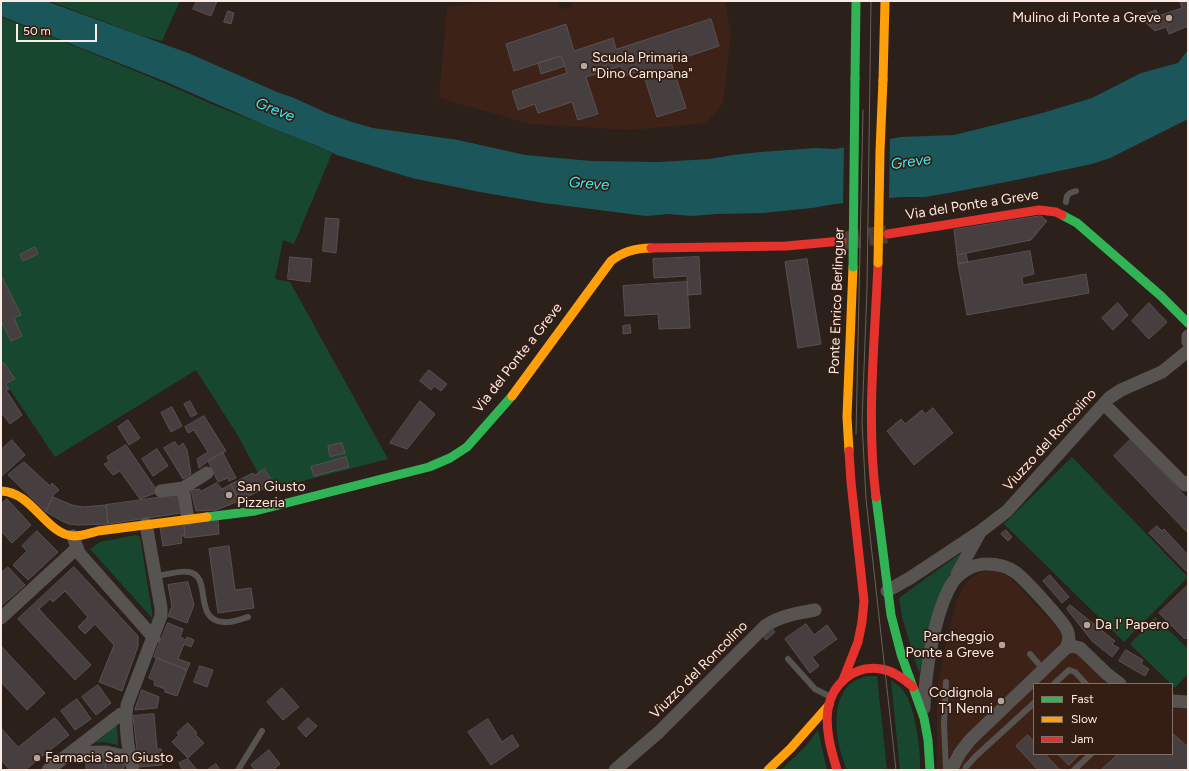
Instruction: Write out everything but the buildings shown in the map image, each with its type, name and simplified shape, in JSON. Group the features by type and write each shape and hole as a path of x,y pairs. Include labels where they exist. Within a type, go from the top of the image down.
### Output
{"main road":[{"name":"Ponte Enrico Berlinguer","path":"843,680 861,635 864,601 851,482 847,417 853,267 856,1"},
{"path":"885,1 878,263 871,426 873,472 887,591 897,640 906,670 914,687 924,718 928,740 930,770"},
{"name":"Via del Ponte a Greve","path":"888,234 1039,210 1056,212 1077,223 1160,296 1188,323"},
{"name":"Via del Ponte a Greve","path":"75,542 98,531 255,511 429,467 450,458 467,447 508,402 611,261 620,254 644,248 786,246 842,241"},
{"path":"1,491 7,490 13,492 58,531 75,542"},
{"path":"768,770 791,748 830,700 843,680 852,673 869,667 879,668 896,673 914,687"},
{"path":"830,700 828,729 837,770"}],"street":[{"path":"1188,336 1188,342"},
{"name":"Viuzzo del Roncolino","path":"887,591 910,578 981,531 1007,511 1109,398 1122,390 1162,372 1188,351"},
{"path":"1104,404 1184,485 1188,482"},
{"path":"161,491 184,488 207,473"},
{"path":"184,488 188,519"},
{"path":"132,770 129,757 126,710 161,616 156,576 146,524"},
{"name":"Viuzzo del Roncolino","path":"924,718 926,677 932,646 944,602 952,583 981,531"},
{"path":"1,618 75,542 79,553 154,638"},
{"path":"952,583 966,570 980,564 994,564 1016,572 1065,626 1069,638 1066,648"},
{"name":"Viuzzo del Roncolino","path":"615,770 659,732 765,626 774,620 783,617 815,610"},
{"path":"1035,682 1044,669 1066,648 1072,646 1080,648 1119,683"},
{"path":"953,770 960,753 970,740 1033,684"},
{"path":"1173,702 1188,702"},
{"path":"48,770 126,710"},
{"path":"70,753 106,752 129,757"}],"lane":[{"path":"1066,202 1067,196 1076,191"},
{"path":"156,576 186,571 191,572 197,576 201,583 206,612 211,617 217,621 226,623 248,617"},
{"path":"1030,654 1044,669"},
{"path":"788,659 815,689 830,700"},
{"path":"1055,683 1069,670 1075,672 1085,683"},
{"path":"946,682 944,724 953,770 966,766 1033,703"},
{"path":"238,770 262,732"},
{"path":"1074,770 1090,755"}],"shaded area":[{"name":"Scuola Primaria \"Dino Campana\"","path":"505,1 558,1 560,9 572,7 571,1 725,1 731,34 723,103 706,123 631,130 530,124 439,98 447,7"},
{"path":"996,571 1010,577 1108,683 1033,683 1033,755 1173,755 1173,709 1188,709 1188,770 937,770 937,690 943,655 957,599 966,582 981,572"}],"green space":[{"path":"49,1 180,1 162,41 142,36"},
{"path":"1,17 332,153 294,244 283,240 275,279 290,282 388,459 264,491 261,486 271,480 266,469 258,473 237,434 196,370 55,457 7,385 15,379 4,363 1,364"},
{"path":"1072,457 1188,577 1124,642 1004,524"},
{"path":"136,535 140,537 153,619 90,549 100,542"},
{"path":"961,553 942,589 919,673 902,617 899,598"},
{"path":"1155,617 1188,649 1188,674 1175,688 1173,683 1170,683 1130,644"},
{"path":"868,676 877,676 887,770 847,770 843,761 838,739 838,704 842,694 852,682"},
{"path":"891,680 901,688 910,704 918,739 920,770 900,770"},
{"path":"116,726 118,745 96,742"},
{"path":"818,730 827,770 781,770 806,746"}],"water":[{"name":"Greve","path":"1,1 46,1 188,53 329,114 352,122 373,128 458,140 525,155 591,161 658,162 710,159 761,152 816,148 835,149 901,137 954,135 1039,114 1092,98 1141,73 1178,63 1188,50 1188,119 1110,158 1092,164 949,193 925,197 900,197 763,213 693,216 668,214 646,216 544,203 480,192 412,178 337,155 164,81 1,16"}],"pier":[{"path":"890,137 889,200 843,205 844,145"}],"tunnel":[{"path":"842,241 888,234"}],"tram line":[{"path":"871,1 867,288 862,422 866,499 896,770"},
{"path":"856,434 863,110"}],"traffic: fast":[{"path":"855,79 856,1"},
{"path":"853,267 855,79"},
{"path":"1062,215 1077,223 1161,296 1188,323"},
{"path":"207,517 255,511 429,467 450,458 467,447 512,396"},
{"path":"876,497 891,615 901,654 924,718 928,740 930,770"}],"traffic: slow":[{"path":"883,80 885,1"},
{"path":"878,263 883,80"},
{"path":"512,396 611,261 630,251 651,248"},
{"path":"849,451 847,417 853,267"},
{"path":"1,491 12,493 22,498 55,529 64,534 74,536 98,531 207,517"},
{"path":"768,770 791,748 829,705"}],"traffic: jam":[{"path":"888,234 1039,210 1056,212 1062,215"},
{"path":"651,248 786,246 842,241"},
{"path":"876,497 873,468 871,409 878,263"},
{"path":"843,680 858,642 864,601 849,451"},
{"path":"837,770 829,740 827,717 830,700 840,684 854,673 871,668 894,673 913,687"}],"place":[{"name":"Mulino di Ponte a Greve","path":"1169,18"},
{"name":"Scuola Primaria \"Dino Campana\"","path":"584,66"},
{"name":"San Giusto Pizzeria","path":"229,495"},
{"name":"Da I' Papero","path":"1087,625"},
{"name":"Parcheggio Ponte a Greve","path":"1002,645"},
{"name":"Codignola T1 Nenni","path":"1001,701"},
{"name":"Farmacia San Giusto","path":"37,758"}]}
